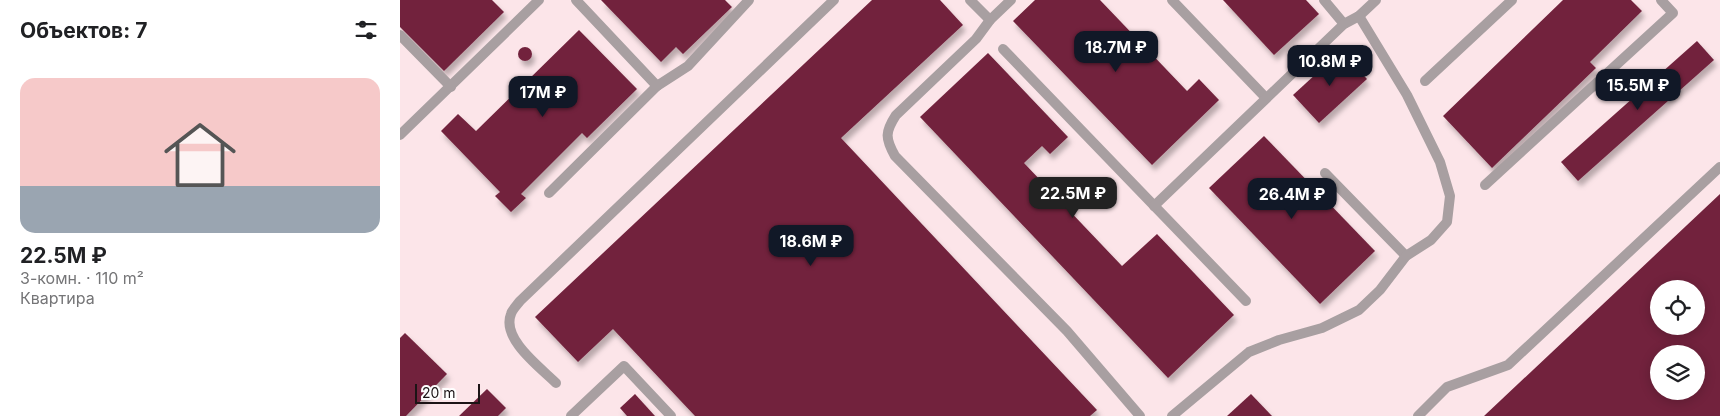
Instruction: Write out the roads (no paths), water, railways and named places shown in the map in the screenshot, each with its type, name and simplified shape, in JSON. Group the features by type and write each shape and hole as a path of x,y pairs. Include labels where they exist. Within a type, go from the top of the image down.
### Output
{"lane":[{"path":"400,135 451,88 539,0"},
{"path":"576,0 657,86"},
{"path":"549,193 657,86 688,66 749,0"},
{"path":"556,383 514,341 509,328 510,314 520,301 834,0"},
{"path":"970,0 990,20"},
{"path":"1011,0 990,20 976,39 896,115 888,128 888,143 895,156 1067,331 1140,416"},
{"path":"1172,0 1266,98"},
{"path":"1324,0 1344,24"},
{"path":"1154,206 1344,24 1359,16 1376,0"},
{"path":"1425,81 1512,0"},
{"path":"1485,184 1673,13 1661,0"},
{"path":"1172,416 1249,352 1279,340 1322,328 1359,310 1380,290 1406,256 1431,240 1447,222 1450,196 1440,162 1407,95 1359,16"},
{"path":"400,35 451,88"},
{"path":"1003,49 1246,301"},
{"path":"1418,416 1447,387 1508,365 1720,167"},
{"path":"1325,172 1406,256"},
{"path":"572,416 624,366 671,416"}]}
